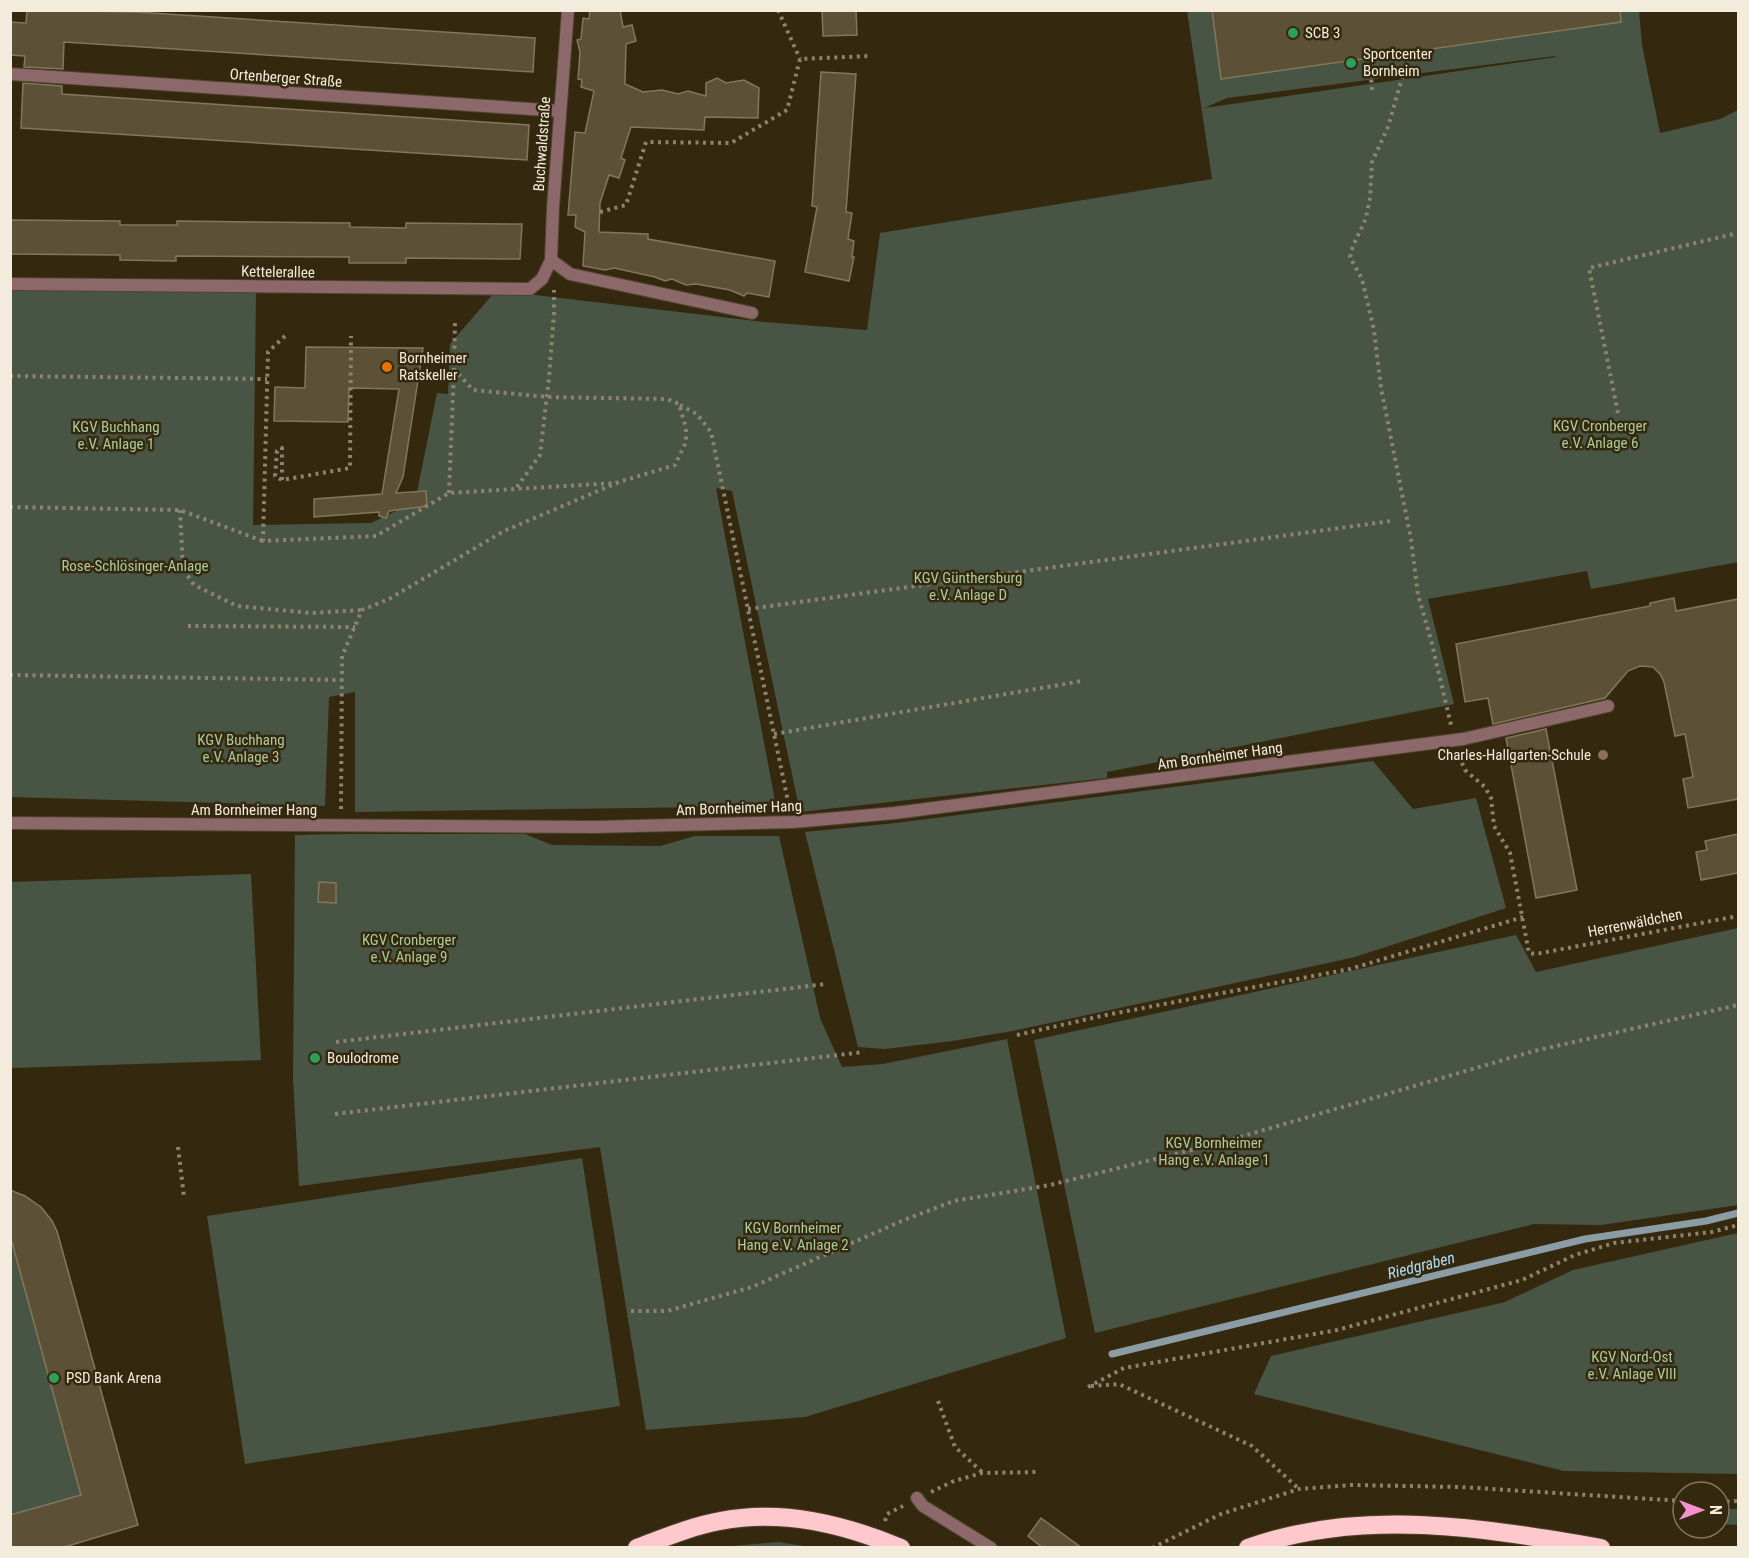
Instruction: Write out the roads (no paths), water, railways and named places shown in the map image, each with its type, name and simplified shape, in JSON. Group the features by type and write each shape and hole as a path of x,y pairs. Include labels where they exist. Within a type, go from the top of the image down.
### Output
{"highway":[{"path":"636,1548 720,1521 769,1516 815,1520 856,1530 901,1548"},
{"path":"1248,1548 1298,1533 1332,1527 1403,1525 1520,1534 1601,1548"}],"street":[{"name":"Buchwaldstraße","path":"542,279 551,260 568,10"},
{"name":"Ortenberger Straße","path":"10,74 560,111"},
{"path":"551,260 570,274 752,313"},
{"name":"Kettelerallee","path":"10,284 530,289 542,279"},
{"name":"Am Bornheimer Hang","path":"10,823 595,827 793,822 895,813 1457,740 1608,706"},
{"path":"917,1498 923,1506 991,1548"}],"waterway":[{"name":"Riedgraben","path":"1112,1354 1585,1239 1706,1221 1738,1213"}],"place":[{"name":"SCB 3","path":"1293,33"},
{"name":"Sportcenter Bornheim","path":"1351,63"},
{"name":"Bornheimer Ratskeller","path":"387,367"},
{"name":"Charles-Hallgarten-Schule","path":"1603,755"},
{"name":"Boulodrome","path":"315,1058"},
{"name":"PSD Bank Arena","path":"54,1378"}],"park label":[{"name":"KGV Cronberger e.V. Anlage 6","path":"1600,434"},
{"name":"KGV Buchhang e.V. Anlage 1","path":"116,436"},
{"name":"Rose-Schlösinger-Anlage","path":"135,566"},
{"name":"KGV Günthersburg e.V. Anlage D","path":"968,586"},
{"name":"KGV Buchhang e.V. Anlage 3","path":"241,748"},
{"name":"KGV Cronberger e.V. Anlage 9","path":"409,948"},
{"name":"KGV Bornheimer Hang e.V. Anlage 1","path":"1214,1152"},
{"name":"KGV Bornheimer Hang e.V. Anlage 2","path":"793,1236"},
{"name":"KGV Nord-Ost e.V. Anlage VIII","path":"1632,1366"}]}
